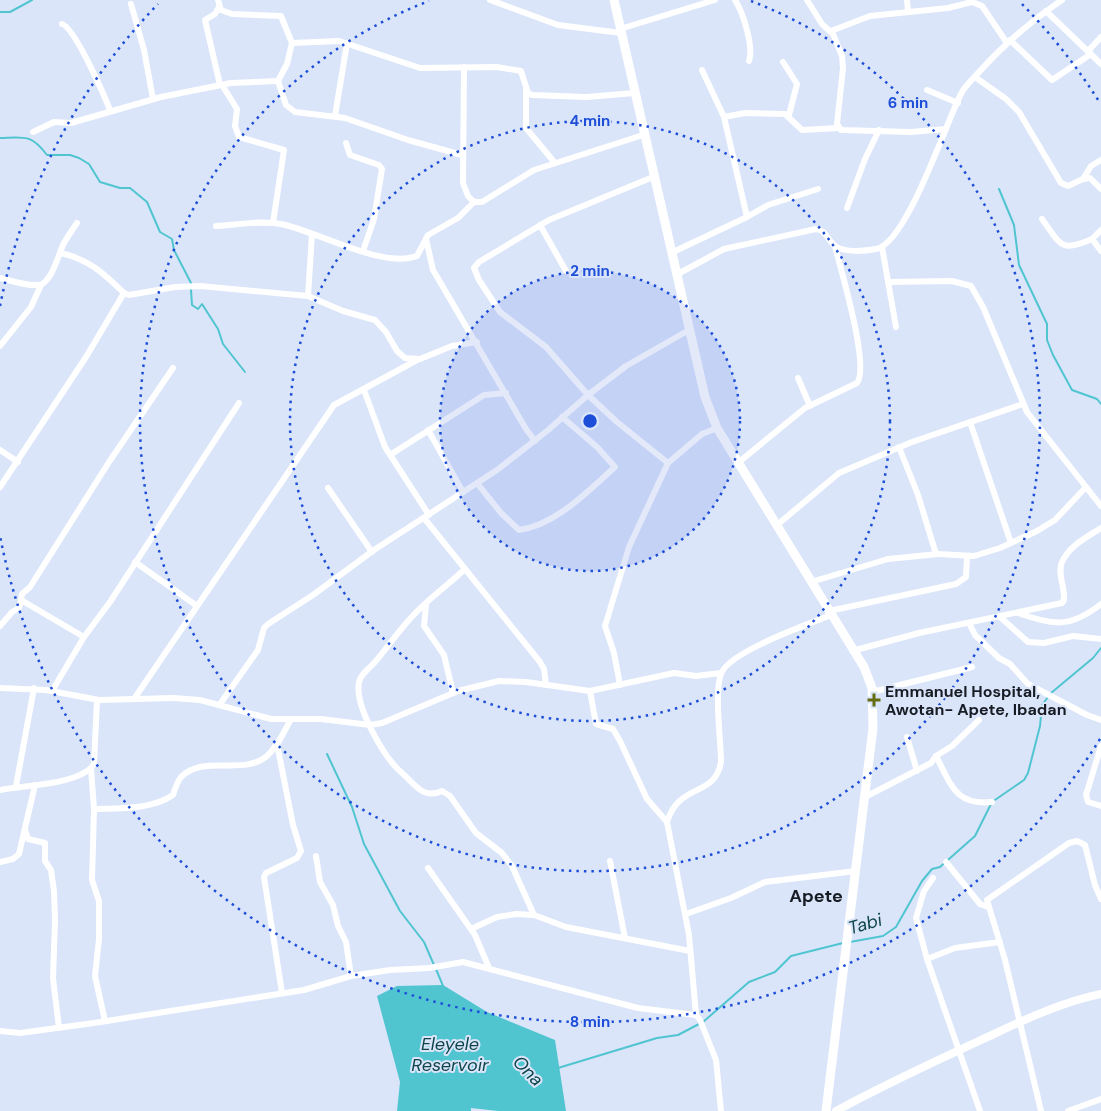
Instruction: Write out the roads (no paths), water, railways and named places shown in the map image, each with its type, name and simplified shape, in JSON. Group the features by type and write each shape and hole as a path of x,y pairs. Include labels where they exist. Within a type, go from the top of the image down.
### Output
{"main road":[{"path":"614,0 643,135 689,330 706,397 717,428 864,667 872,692 873,728 826,1111"}],"street":[{"path":"490,0 558,25 621,31 715,0"},
{"path":"735,0 751,47 749,61"},
{"path":"807,0 822,24 831,31 842,56 839,128"},
{"path":"907,0 908,12"},
{"path":"835,246 851,250 882,247 892,240 902,226 962,91 1009,41 1062,0"},
{"path":"831,31 870,16 948,8 978,1 1009,41 1052,80 1090,52 1101,38"},
{"path":"219,3 223,12 232,14 278,14 281,16 292,43 287,64 278,80"},
{"path":"219,3 215,14 205,20 221,85 237,109 235,126 239,137 284,150 273,223"},
{"path":"131,4 144,50 153,99"},
{"path":"1046,11 1101,64"},
{"path":"62,24 68,27 76,41 110,110"},
{"path":"292,43 330,40 347,43 420,68 497,67 521,71 529,95 555,97 634,94"},
{"path":"335,116 347,43"},
{"path":"783,62 798,84 788,116"},
{"path":"464,67 462,155 464,189 474,202"},
{"path":"702,70 724,117 747,217"},
{"path":"975,77 1006,99 1019,112 1061,183 1068,186 1083,179 1094,180 1101,189"},
{"path":"33,132 54,122 71,123 110,110 153,99 221,85 278,80"},
{"path":"278,80 290,109 335,116 462,155"},
{"path":"526,88 526,128 555,163"},
{"path":"927,90 958,103"},
{"path":"724,117 745,113 788,116 802,130 839,128 841,130 911,132 946,129"},
{"path":"847,208 865,159 879,130"},
{"path":"216,226 273,223 394,259 411,258 419,254 432,231 458,218 474,202 482,202 534,170 643,135"},
{"path":"346,143 350,154 379,165 382,169 374,219 363,251"},
{"path":"1083,179 1091,166 1101,160"},
{"path":"653,177 540,225 478,262 475,266 475,272 500,312 546,347 588,395 617,422 668,463"},
{"path":"671,253 762,208 818,189"},
{"path":"1042,219 1061,244 1067,246 1076,246 1092,239 1101,230"},
{"path":"0,346 32,307 41,284 57,264 64,243 77,223"},
{"path":"540,225 566,271"},
{"path":"676,275 724,249 805,231 822,230 835,246 859,344 861,374 857,383 810,406 738,462"},
{"path":"308,296 312,234"},
{"path":"426,239 434,270 535,441"},
{"path":"1092,239 1101,251"},
{"path":"882,247 896,327"},
{"path":"61,253 80,258 92,264 124,293 129,295 175,287 200,286 308,296 331,307 375,320 386,332 399,353 405,358 420,359"},
{"path":"0,278 26,284 41,284"},
{"path":"888,282 952,281 971,286 982,307 1023,404 1033,421 1101,506"},
{"path":"0,487 18,462 124,293"},
{"path":"220,704 258,650 264,628 268,624 314,595 372,552 477,483 535,441 588,395 647,352 689,330"},
{"path":"134,699 328,412 342,399 364,390 420,359 452,346 477,342"},
{"path":"0,626 12,612 19,608 22,594 30,587 109,462 173,368"},
{"path":"798,378 810,406"},
{"path":"364,390 378,432 426,517 540,662 544,669 546,685"},
{"path":"390,455 484,395 506,393"},
{"path":"52,691 84,637 238,404"},
{"path":"777,525 839,473 899,447 1023,404"},
{"path":"477,483 501,513 519,530 530,528 556,515 584,495 615,467 597,447 562,417"},
{"path":"970,422 1011,543"},
{"path":"620,685 605,620 629,547 668,463 702,434 717,428"},
{"path":"428,430 463,492"},
{"path":"899,447 918,495 936,554"},
{"path":"0,450 18,462"},
{"path":"811,582 888,559 936,554 978,555 1011,543 1055,520 1086,487"},
{"path":"328,488 372,552"},
{"path":"852,650 1064,602 1059,570 1062,560 1068,552 1101,528"},
{"path":"667,822 680,798 708,785 720,772 719,683 724,668 759,644 830,613 956,584 966,576 967,556"},
{"path":"135,562 197,606"},
{"path":"465,569 409,619 363,674 359,682 360,696 370,725 387,758 425,794 435,795 442,791 450,796 476,833 502,853 516,874 534,915"},
{"path":"21,600 84,637"},
{"path":"1017,613 1050,623 1064,623 1080,618 1101,604"},
{"path":"426,605 424,626 445,658 453,693"},
{"path":"1000,617 1028,642 1044,643 1073,636 1101,639"},
{"path":"969,623 975,635 999,658 1010,664 1028,684 1086,715 1101,720"},
{"path":"872,692 972,667"},
{"path":"0,688 34,688 97,700 173,698 220,704 271,719 326,720 370,725 382,723 470,686 499,681 590,691 674,673 696,676 721,673"},
{"path":"16,786 34,688"},
{"path":"590,691 596,724 613,729 647,798 667,822 686,914 699,1021 716,1060 721,1111"},
{"path":"0,790 64,780 90,769 94,764 97,700"},
{"path":"94,809 124,809 170,797 181,778 189,772 202,767 256,762 266,756 277,744 291,720"},
{"path":"865,797 931,763 936,756 952,746 979,720"},
{"path":"906,737 917,771"},
{"path":"277,744 293,825 301,851 297,858 266,873 264,877 282,993"},
{"path":"1101,746 1086,795 1088,802 1101,806"},
{"path":"936,756 957,794 966,800 979,804 992,802"},
{"path":"90,769 94,809 92,880 99,901 99,939 95,970 105,1021"},
{"path":"0,862 17,856 35,785"},
{"path":"25,830 28,839 45,843 45,861 51,870 55,921 53,978 59,1028"},
{"path":"1041,1111 1000,942 988,907 988,898 1061,848 1077,841 1085,845 1095,885 1101,899"},
{"path":"316,856 320,882 333,905 338,926 346,942 351,976"},
{"path":"610,861 624,938"},
{"path":"946,862 980,904 988,907"},
{"path":"428,868 471,929 480,944 489,968"},
{"path":"686,914 731,898 765,882 856,871"},
{"path":"933,878 924,891 916,918 927,959 980,1111"},
{"path":"471,929 497,917 516,914 534,915 566,927 690,951"},
{"path":"927,959 955,948 1000,942"},
{"path":"0,1031 20,1033 59,1028 304,990 351,976 463,962 638,1008 699,1021"},
{"path":"836,1111 958,1049 1060,1005 1101,994"},
{"path":"1068,1111 1101,1099"}],"water":[{"name":"Eleyele Reservoir","path":"443,985 487,1012 555,1040 566,1111 498,1111 471,1108 471,1111 397,1111 400,1082 377,996 397,986"}],"waterway":[{"path":"0,12 10,12 32,0"},
{"path":"0,138 27,138 36,143 47,155 70,155 89,164 100,182 120,188 130,188 147,202 160,232 172,239 174,250 191,283"},
{"path":"999,189 1014,225 1019,265 1047,324 1047,340 1053,355 1072,390 1097,399 1101,404"},
{"path":"191,290 192,305 198,309 202,304 218,329 223,344 245,372"},
{"name":"Tabi","path":"1051,693 1093,658 1101,648"},
{"name":"Tabi","path":"850,942 883,936 896,927 922,881 932,869 940,867 975,836 992,802 1024,780 1028,773 1040,726 1042,705 1048,697"},
{"path":"327,754 352,807 364,844 400,911 424,942 434,965"},
{"name":"Tabi","path":"703,1022 749,982 775,972 791,956 843,943"},
{"path":"436,969 443,986"},
{"name":"Tabi","path":"558,1068 657,1038 678,1035 699,1024"}],"place":[{"name":"Emmanuel Hospital, Awotan- Apete, Ibadan","path":"874,700"}],"district":[{"name":"Apete","path":"816,896"}],"water label":[{"name":"Ona","path":"528,1071"}]}
